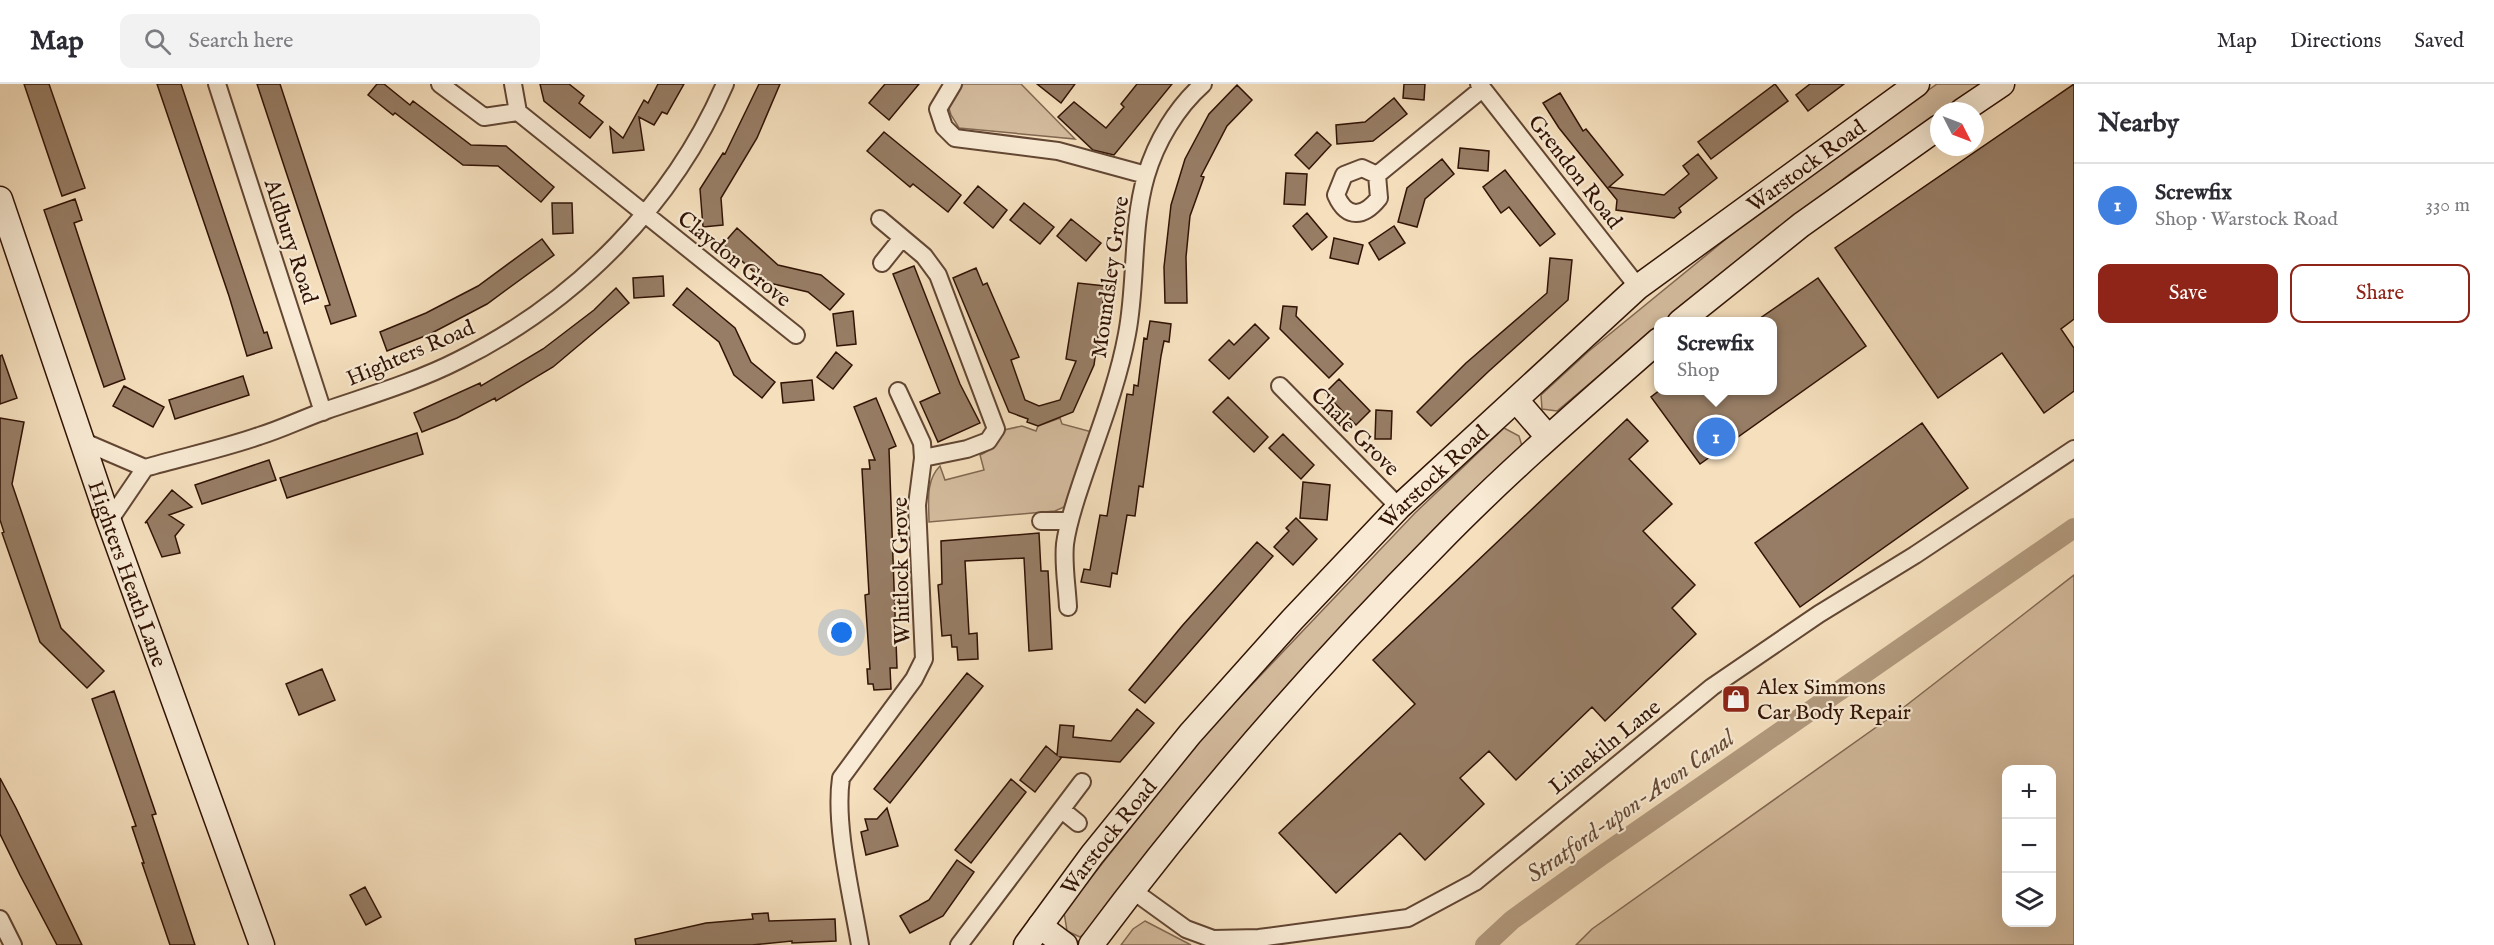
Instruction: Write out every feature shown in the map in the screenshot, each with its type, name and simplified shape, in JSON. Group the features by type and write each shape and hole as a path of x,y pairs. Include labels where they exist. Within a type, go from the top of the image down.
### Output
{"street":[{"name":"Aldbury Road","path":"218,84 323,412"},
{"path":"440,84 484,117 518,112 513,84"},
{"name":"Highters Road","path":"145,468 259,436 458,361 505,335 556,301 601,261 645,215 711,116 725,84"},
{"path":"953,84 938,109 944,127 955,138 1058,151 1146,175"},
{"name":"Moundsley Grove","path":"1068,607 1064,556 1069,521 1118,371 1127,334 1133,294 1137,223 1146,175 1160,140 1178,112 1203,84"},
{"name":"Warstock Road","path":"1033,936 1092,855 1190,734 1292,620 1400,507 1638,286 1917,84"},
{"path":"1975,102 2002,84"},
{"path":"1377,175 1480,87"},
{"name":"Grendon Road","path":"1480,87 1638,286"},
{"name":"Claydon Grove","path":"518,112 796,335"},
{"name":"Warstock Road","path":"1685,317 1801,225 1930,133"},
{"name":"Highters Heath Lane","path":"0,199 109,521 262,945"},
{"path":"880,219 924,256 938,275 996,429 988,441 968,449 923,458 922,443 898,391"},
{"path":"882,263 902,238"},
{"path":"1091,945 1227,771 1329,656 1439,542 1548,437 1654,344"},
{"name":"Chale Grove","path":"1280,386 1400,507"},
{"path":"1516,400 1548,437"},
{"path":"82,441 145,468 109,521"},
{"name":"Limekiln Lane","path":"1132,890 1186,929 1213,939 1259,938 1408,918 1475,882 1712,687 1819,614 1915,555 2074,448"},
{"name":"Whitlock Grove","path":"860,945 838,794 844,772 914,679 924,659 917,505 923,458"},
{"path":"1041,521 1069,521"},
{"path":"959,945 1082,782"},
{"path":"1062,810 1078,823"},
{"path":"0,919 13,945"},
{"path":"1033,936 1065,945"}],"shaded area":[{"path":"963,84 1021,84 1075,139 959,128 948,105"},
{"path":"1937,84 1982,84 1953,102 1930,102 1930,119 1851,173 1669,317 1654,317 1654,329 1557,411 1542,409 1541,395 1589,351 1775,199"},
{"path":"1060,418 1062,424 1092,432 1064,507 1055,511 929,522 930,485 940,466 945,480 984,470 980,455 995,445 1004,430 1022,426 1036,431 1038,426"},
{"path":"1504,428 1519,436 1522,446 1273,706 1154,843 1093,926 1080,937 1067,931 1064,912 1201,738 1415,513"},
{"path":"2074,575 2074,945 1576,945 1592,929 1899,711"},
{"path":"1145,921 1191,945 1121,945 1133,929"}],"building":[{"path":"24,84 49,84 85,188 62,196"},
{"path":"157,84 181,84 264,333 267,332 272,348 247,356"},
{"path":"257,84 280,84 356,316 331,324 325,306 330,305"},
{"path":"377,84 384,84 410,105 413,101 471,145 506,146 554,187 541,202 498,166 463,165 368,95"},
{"path":"540,84 569,84 584,96 579,103 603,122 590,138 544,101"},
{"path":"658,84 684,84 667,114 662,112 654,125 639,117 644,150 613,153 610,127 623,138 644,100 648,103"},
{"path":"759,84 780,84 757,138 721,198 723,225 703,227 700,189 723,153 725,154"},
{"path":"885,84 919,84 889,120 869,103"},
{"path":"1037,84 1075,84 1061,103"},
{"path":"1137,84 1172,84 1114,155 1093,150 1058,117 1074,102 1106,128 1124,107 1121,104"},
{"path":"1404,84 1425,84 1424,100 1403,98"},
{"path":"1775,84 1788,101 1711,159 1698,142"},
{"path":"1810,84 1844,84 1808,111 1796,95"},
{"path":"2074,84 2074,319 2061,329 2074,348 2074,391 2044,413 2002,353 1938,398 1835,248 1969,156 1984,156 1984,146"},
{"path":"1237,85 1252,100 1227,126 1201,176 1204,177 1190,216 1186,257 1187,303 1165,303 1164,267 1171,205 1185,159 1209,114"},
{"path":"1560,93 1583,131 1586,129 1623,175 1609,187 1664,195 1689,174 1683,166 1698,154 1717,178 1679,208 1681,212 1674,218 1616,210 1617,200 1559,128 1543,103"},
{"path":"1394,98 1407,114 1373,141 1337,144 1336,125 1365,122"},
{"path":"884,132 961,195 948,212 913,184 910,187 867,151"},
{"path":"1317,132 1331,145 1309,169 1295,155"},
{"path":"1460,148 1489,151 1488,171 1458,168"},
{"path":"1442,159 1454,174 1425,199 1417,227 1398,222 1407,188"},
{"path":"1505,170 1555,234 1540,246 1509,207 1501,213 1483,187"},
{"path":"1286,173 1307,174 1305,205 1284,204"},
{"path":"978,186 1007,210 993,228 964,203"},
{"path":"75,199 82,220 74,223 125,379 104,387 44,210"},
{"path":"552,203 572,203 573,233 553,234"},
{"path":"1024,203 1054,227 1040,244 1010,220"},
{"path":"1307,213 1327,237 1312,250 1293,226"},
{"path":"1071,219 1101,243 1086,261 1057,236"},
{"path":"1394,226 1405,243 1379,260 1369,243"},
{"path":"737,228 778,265 821,275 844,294 830,310 808,292 765,282 723,244"},
{"path":"1334,238 1363,245 1358,264 1330,258"},
{"path":"542,239 554,255 487,304 430,334 387,351 380,332 426,313 478,286"},
{"path":"1550,258 1572,260 1568,300 1431,426 1417,412 1466,363 1547,293"},
{"path":"914,266 960,384 980,423 938,442 920,402 940,393 893,274"},
{"path":"976,268 983,285 987,283 1019,357 1011,360 1025,400 1039,406 1060,400 1076,361 1066,359 1078,283 1105,286 1094,365 1073,412 1038,426 1027,422 1028,419 1009,412 953,278"},
{"path":"663,276 664,296 634,298 633,278"},
{"path":"1818,278 1866,346 1700,464 1651,397 1654,395 1777,395 1777,317 1762,317"},
{"path":"616,288 629,303 553,367 496,401 495,398 457,418 422,432 414,413 480,383 481,386 543,349 594,310"},
{"path":"687,288 735,328 751,362 775,382 762,398 734,375 719,342 673,305"},
{"path":"1283,306 1297,307 1296,316 1343,364 1329,378 1280,329"},
{"path":"853,311 856,344 837,346 833,314"},
{"path":"1150,321 1171,324 1169,342 1164,341 1161,356 1143,487 1139,486 1135,516 1127,515 1117,574 1112,573 1110,587 1081,582 1084,569 1090,570 1100,515 1107,516 1127,394 1133,395 1134,385 1138,386 1144,338 1147,339"},
{"path":"1255,324 1269,338 1229,379 1209,360 1229,340 1234,345"},
{"path":"836,352 852,365 833,389 817,377"},
{"path":"2,355 17,398 0,404 0,356"},
{"path":"243,376 249,395 175,419 169,400"},
{"path":"1339,379 1370,411 1356,425 1325,393"},
{"path":"812,380 814,400 783,403 781,383"},
{"path":"124,386 164,407 153,427 113,406"},
{"path":"1228,397 1268,437 1254,452 1213,412"},
{"path":"876,398 896,446 889,449 897,668 890,668 891,689 874,690 873,684 868,684 867,669 870,669 865,595 869,594 862,469 870,469 869,460 875,460 854,407"},
{"path":"1376,410 1392,411 1391,439 1375,439"},
{"path":"0,418 24,422 12,484 61,628 104,671 87,688 40,642 2,533 4,532 0,520"},
{"path":"1627,419 1648,441 1629,459 1672,504 1643,531 1695,585 1672,608 1696,634 1605,721 1592,707 1516,780 1489,751 1460,778 1484,804 1425,860 1400,833 1336,893 1279,833 1415,704 1373,660"},
{"path":"1922,423 1968,488 1800,607 1755,543"},
{"path":"417,433 423,454 287,498 280,478"},
{"path":"1283,434 1314,465 1301,479 1269,448"},
{"path":"269,460 276,480 202,504 195,485"},
{"path":"1303,482 1330,485 1327,520 1300,518"},
{"path":"172,490 192,507 169,515 184,525 175,536 180,553 162,557 147,522 145,523"},
{"path":"1296,518 1317,539 1293,565 1274,547 1289,531 1286,528"},
{"path":"1039,533 1041,571 1048,571 1052,649 1029,651 1024,558 965,561 969,634 977,633 978,659 958,660 957,647 952,647 951,635 942,636 938,585 942,584 941,541"},
{"path":"1257,542 1273,556 1145,703 1129,690"},
{"path":"322,669 335,700 299,715 286,684"},
{"path":"967,673 983,686 890,803 874,789"},
{"path":"114,691 156,814 152,815 195,945 170,945 142,863 144,863 132,827 136,826 92,699"},
{"path":"1137,709 1154,723 1120,762 1060,757 1035,792 1020,780 1046,746 1057,755 1060,725 1074,726 1073,737 1111,741"},
{"path":"0,778 82,945 57,945 20,875 0,834"},
{"path":"1011,779 1026,792 971,863 955,850"},
{"path":"887,808 898,846 866,855 861,832 868,830 865,819 877,819"},
{"path":"957,860 974,872 943,916 910,933 900,916 929,900"},
{"path":"365,887 381,917 366,925 350,895"},
{"path":"768,913 769,921 835,919 836,941 792,943 792,941 752,945 636,945 635,939 706,923 753,919 752,914"}],"waterway":[{"name":"Stratford-upon-Avon Canal","path":"1485,945 1512,920 1601,856 2074,528"}],"place":[{"name":"Screwfix","path":"1716,437"},
{"name":"Alex Simmons Car Body Repair","path":"1736,699"}]}
